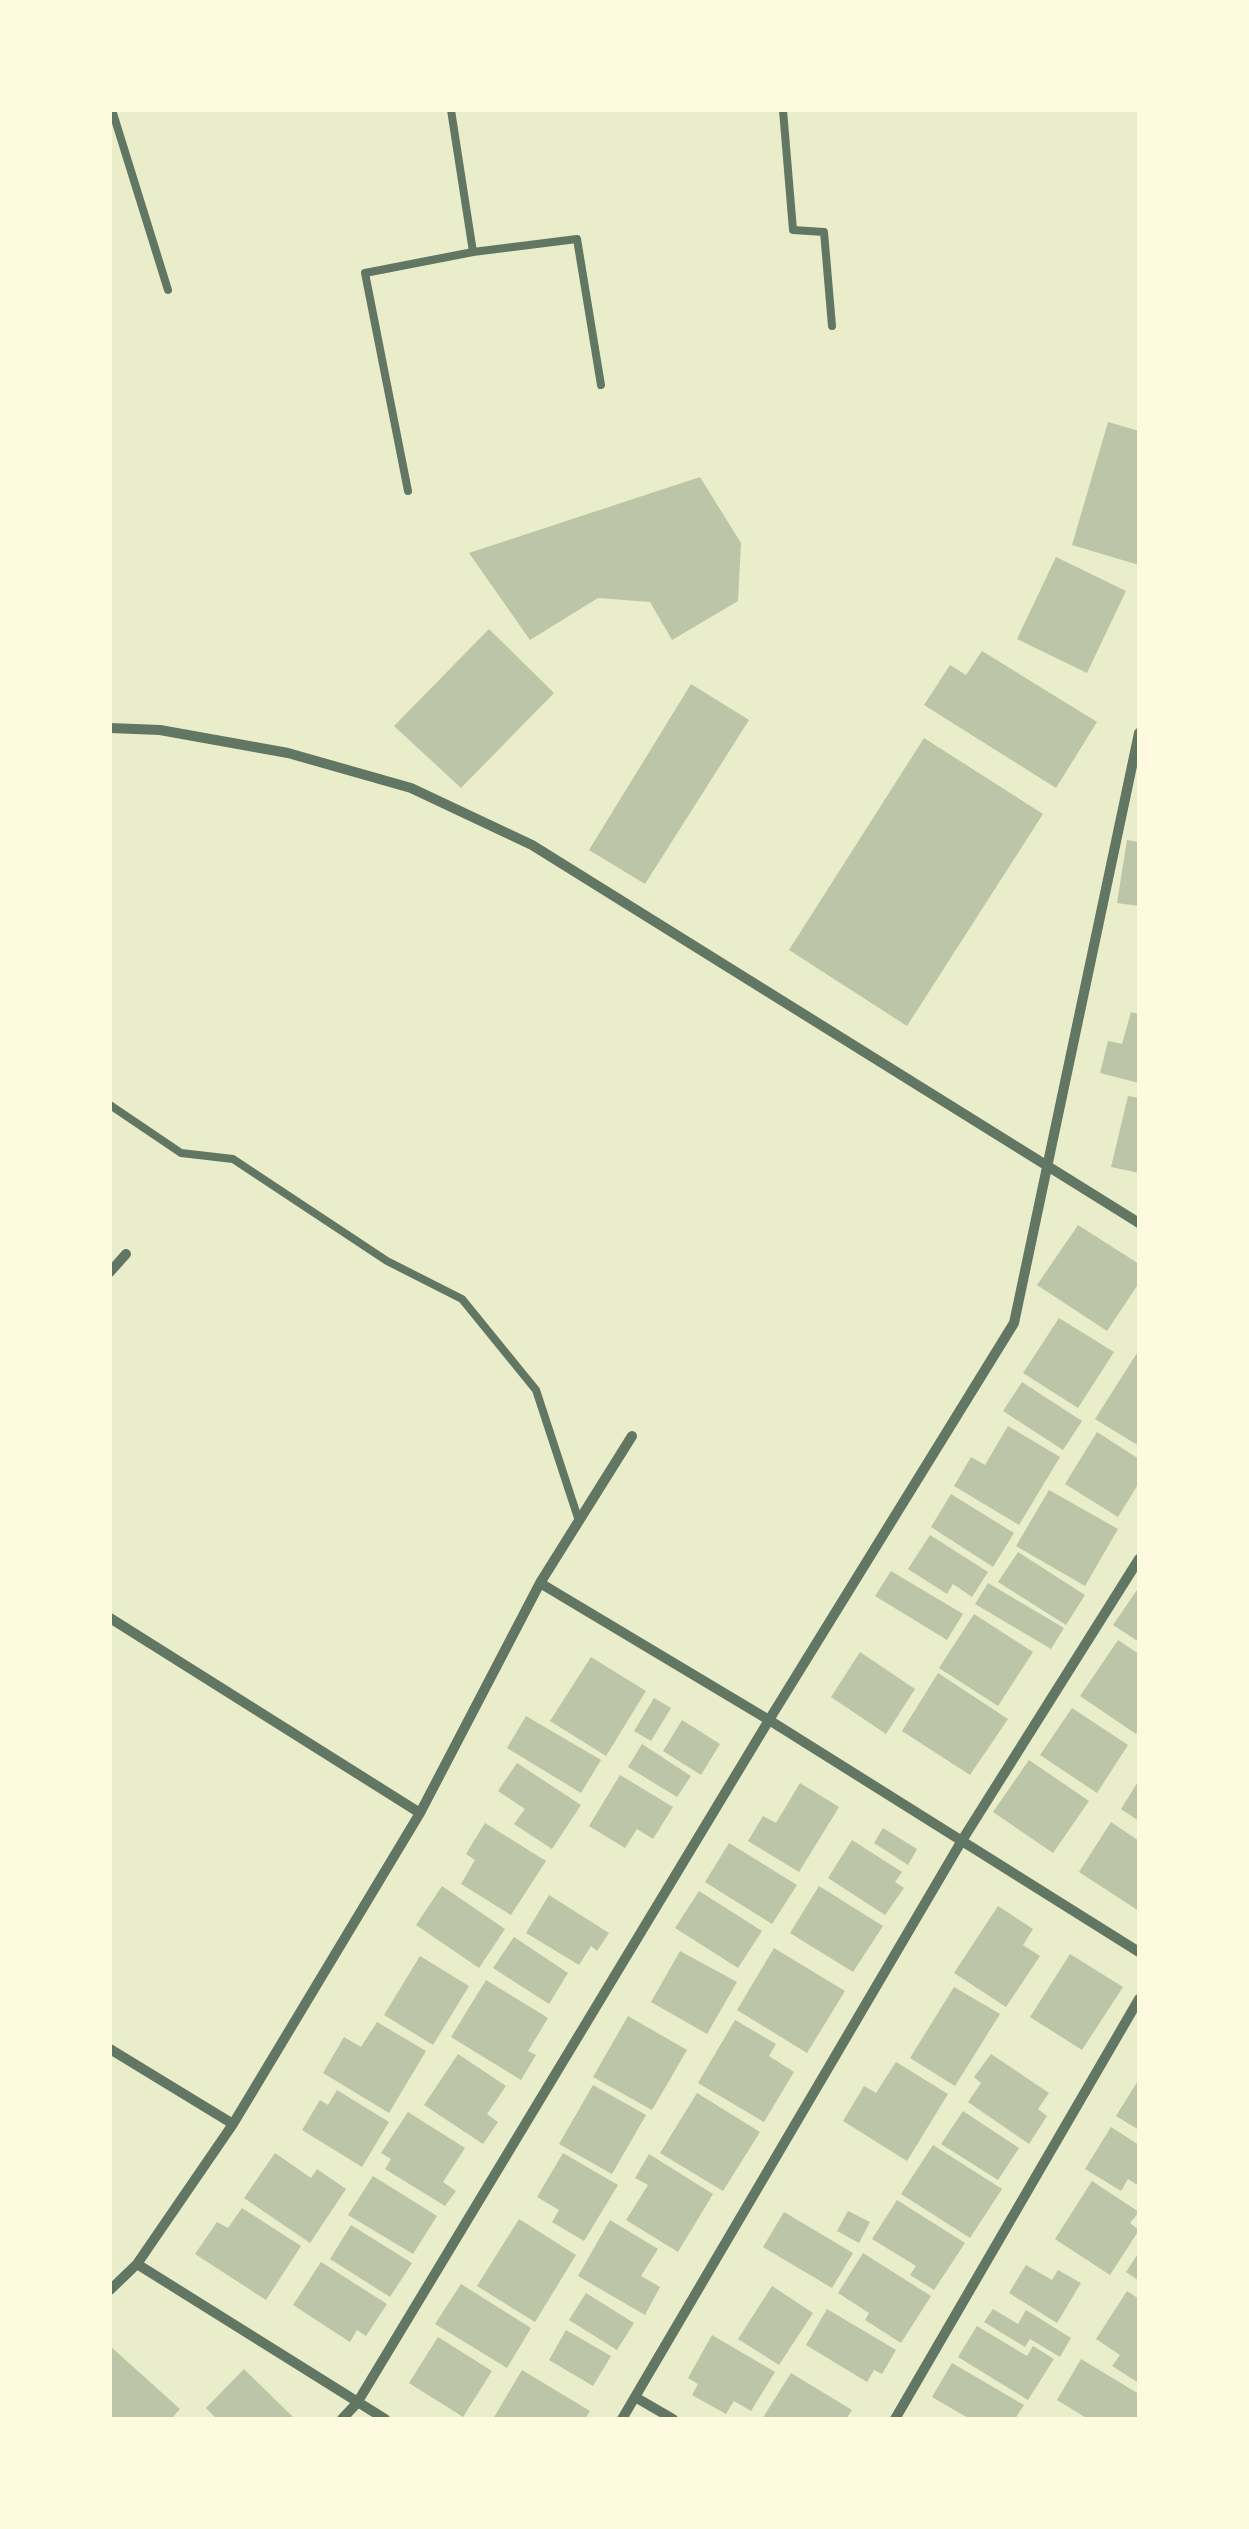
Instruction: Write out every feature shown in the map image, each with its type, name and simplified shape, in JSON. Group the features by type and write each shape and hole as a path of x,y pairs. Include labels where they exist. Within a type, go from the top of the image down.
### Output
{"street":[{"path":"110,728 160,730 288,753 411,788 532,845 1139,1223"},
{"path":"342,2419 357,2403 1014,1323 1139,732"},
{"path":"110,1272 126,1254"},
{"path":"110,2290 137,2264 233,2124 420,1813 540,1583 632,1436"},
{"path":"622,2419 960,1842 1139,1559"},
{"path":"540,1583 769,1720 1139,1952"},
{"path":"110,1618 420,1813"},
{"path":"894,2419 1139,1999"},
{"path":"110,2048 233,2124"},
{"path":"137,2264 385,2419"},
{"path":"635,2397 674,2419"}],"lane":[{"path":"112,110 168,290"},
{"path":"452,110 473,252"},
{"path":"783,110 792,230 824,232 832,326"},
{"path":"408,491 365,274 473,252 577,240 601,384"},
{"path":"110,1106 180,1153 233,1159 387,1262 462,1299 536,1390 579,1521"}],"building":[{"path":"1108,422 1139,431 1139,565 1072,545"},
{"path":"700,477 741,543 738,601 672,640 650,602 598,598 530,640 469,553"},
{"path":"1056,557 1126,591 1087,673 1017,639"},
{"path":"489,629 554,693 461,788 394,726"},
{"path":"982,651 1097,722 1056,788 924,705 950,665 966,675"},
{"path":"691,684 749,720 645,884 589,850"},
{"path":"924,738 1043,814 907,1026 789,950"},
{"path":"1127,840 1139,842 1139,906 1117,903"},
{"path":"1131,1012 1139,1014 1139,1083 1100,1073 1108,1041 1122,1044"},
{"path":"1128,1096 1139,1098 1139,1173 1111,1167"},
{"path":"1078,1225 1139,1264 1139,1283 1107,1331 1037,1285"},
{"path":"1059,1318 1114,1352 1078,1408 1023,1373"},
{"path":"1139,1350 1139,1446 1095,1419"},
{"path":"1022,1382 1082,1421 1063,1450 1003,1411"},
{"path":"1008,1426 1060,1457 1019,1525 954,1486 971,1457 985,1465"},
{"path":"1097,1432 1139,1459 1139,1483 1118,1517 1065,1484"},
{"path":"1049,1490 1118,1529 1085,1586 1016,1546"},
{"path":"951,1494 1014,1533 993,1567 931,1527"},
{"path":"930,1535 988,1572 972,1597 953,1584 947,1594 908,1569"},
{"path":"1018,1552 1085,1595 1066,1625 998,1582"},
{"path":"891,1571 963,1614 947,1640 875,1596"},
{"path":"988,1583 1064,1628 1051,1649 975,1604"},
{"path":"1139,1587 1139,1642 1113,1625"},
{"path":"974,1614 1033,1652 998,1706 939,1668"},
{"path":"1118,1640 1139,1654 1136,1734 1080,1696"},
{"path":"860,1652 915,1689 886,1734 831,1697"},
{"path":"591,1657 646,1691 606,1756 550,1721"},
{"path":"938,1673 1008,1719 970,1775 902,1731"},
{"path":"654,1698 671,1708 651,1741 634,1731"},
{"path":"1072,1708 1128,1745 1097,1793 1040,1755"},
{"path":"526,1716 601,1760 581,1793 507,1748"},
{"path":"682,1720 720,1744 701,1775 663,1751"},
{"path":"642,1744 691,1776 677,1797 628,1767"},
{"path":"1029,1760 1089,1801 1053,1853 993,1812"},
{"path":"517,1763 581,1805 552,1849 514,1824 525,1809 498,1791"},
{"path":"620,1775 673,1807 653,1839 637,1829 625,1848 589,1826"},
{"path":"1139,1780 1139,1821 1121,1809"},
{"path":"800,1783 839,1807 799,1872 748,1841 763,1816 776,1823"},
{"path":"1111,1822 1139,1841 1139,1911 1079,1872"},
{"path":"485,1823 546,1861 511,1915 461,1884 475,1860 466,1854"},
{"path":"883,1828 917,1849 908,1865 874,1843"},
{"path":"852,1840 902,1872 895,1882 904,1888 885,1915 828,1878"},
{"path":"729,1843 797,1885 772,1924 705,1882"},
{"path":"442,1886 505,1929 479,1968 416,1925"},
{"path":"819,1886 883,1926 853,1972 790,1933"},
{"path":"699,1891 762,1931 738,1968 675,1928"},
{"path":"549,1895 609,1933 597,1951 591,1946 579,1965 526,1933"},
{"path":"998,1906 1033,1929 1023,1945 1040,1956 1006,2007 954,1973"},
{"path":"514,1937 568,1973 549,2004 493,1968"},
{"path":"774,1948 845,1991 807,2053 737,2010"},
{"path":"680,1951 737,1982 707,2034 651,2002"},
{"path":"1070,1954 1123,1987 1082,2050 1030,2017"},
{"path":"420,1956 469,1986 433,2045 384,2015"},
{"path":"486,1980 548,2018 528,2051 536,2055 521,2080 451,2037"},
{"path":"954,1987 1000,2014 955,2086 910,2058"},
{"path":"628,2016 687,2050 652,2110 593,2077"},
{"path":"735,2020 776,2044 769,2056 794,2072 764,2122 698,2083"},
{"path":"377,2022 426,2051 389,2113 323,2073 344,2037 361,2047"},
{"path":"458,2054 506,2086 487,2114 498,2122 483,2144 424,2105"},
{"path":"991,2054 1049,2093 1038,2109 1047,2116 1029,2144 968,2102 981,2083 974,2077"},
{"path":"896,2062 948,2094 907,2161 843,2121 864,2086 876,2093"},
{"path":"1139,2079 1139,2130 1116,2116"},
{"path":"593,2085 646,2115 612,2174 559,2144"},
{"path":"337,2090 389,2122 362,2167 302,2130 320,2100 328,2105"},
{"path":"697,2093 760,2132 723,2191 660,2153"},
{"path":"963,2111 1019,2148 998,2180 941,2144"},
{"path":"408,2112 465,2148 443,2182 456,2191 445,2206 385,2169 391,2159 381,2153"},
{"path":"1111,2127 1139,2145 1139,2186 1128,2179 1121,2191 1085,2169"},
{"path":"933,2145 1002,2189 970,2238 901,2194"},
{"path":"275,2153 311,2178 317,2169 346,2189 310,2243 244,2198"},
{"path":"563,2153 618,2185 584,2241 552,2222 559,2210 537,2197"},
{"path":"649,2154 713,2194 678,2252 626,2220 648,2185 635,2178"},
{"path":"373,2176 437,2216 413,2254 348,2215"},
{"path":"1092,2181 1139,2212 1130,2223 1139,2230 1110,2275 1055,2239"},
{"path":"897,2200 965,2243 934,2290 910,2275 916,2266 872,2239"},
{"path":"242,2208 301,2246 266,2300 195,2254 217,2222 228,2228"},
{"path":"848,2211 870,2222 859,2243 837,2231"},
{"path":"784,2212 853,2253 832,2288 763,2247"},
{"path":"519,2219 576,2255 535,2322 477,2286"},
{"path":"610,2220 658,2249 641,2276 660,2287 645,2315 578,2276"},
{"path":"351,2225 412,2263 390,2297 330,2259"},
{"path":"1139,2252 1139,2281 1126,2272"},
{"path":"863,2253 931,2296 901,2343 865,2320 869,2313 838,2293"},
{"path":"321,2262 387,2304 366,2336 357,2330 350,2342 293,2305"},
{"path":"1026,2265 1052,2280 1058,2270 1081,2283 1057,2323 1009,2293"},
{"path":"461,2284 531,2328 507,2368 435,2324"},
{"path":"772,2286 813,2313 779,2365 738,2339"},
{"path":"1127,2291 1139,2299 1139,2383 1112,2366 1120,2355 1096,2339"},
{"path":"586,2293 634,2323 617,2350 569,2320"},
{"path":"827,2309 896,2350 882,2374 874,2370 867,2382 806,2345"},
{"path":"993,2309 1018,2324 1026,2310 1071,2338 1060,2357 1030,2339 1025,2347 984,2322"},
{"path":"977,2326 1027,2356 1033,2346 1054,2359 1028,2400 958,2357"},
{"path":"566,2330 611,2356 593,2386 549,2360"},
{"path":"712,2335 775,2372 751,2411 734,2401 726,2414 692,2395 698,2384 688,2378"},
{"path":"438,2337 492,2371 463,2417 409,2383"},
{"path":"110,2346 180,2409 171,2419 110,2419"},
{"path":"1081,2359 1139,2394 1139,2419 1088,2419 1057,2400"},
{"path":"952,2363 1024,2405 1015,2419 970,2419 932,2397"},
{"path":"244,2369 295,2419 217,2419 206,2408"},
{"path":"522,2370 590,2411 585,2419 493,2419"},
{"path":"791,2373 852,2410 846,2419 762,2419"}]}
